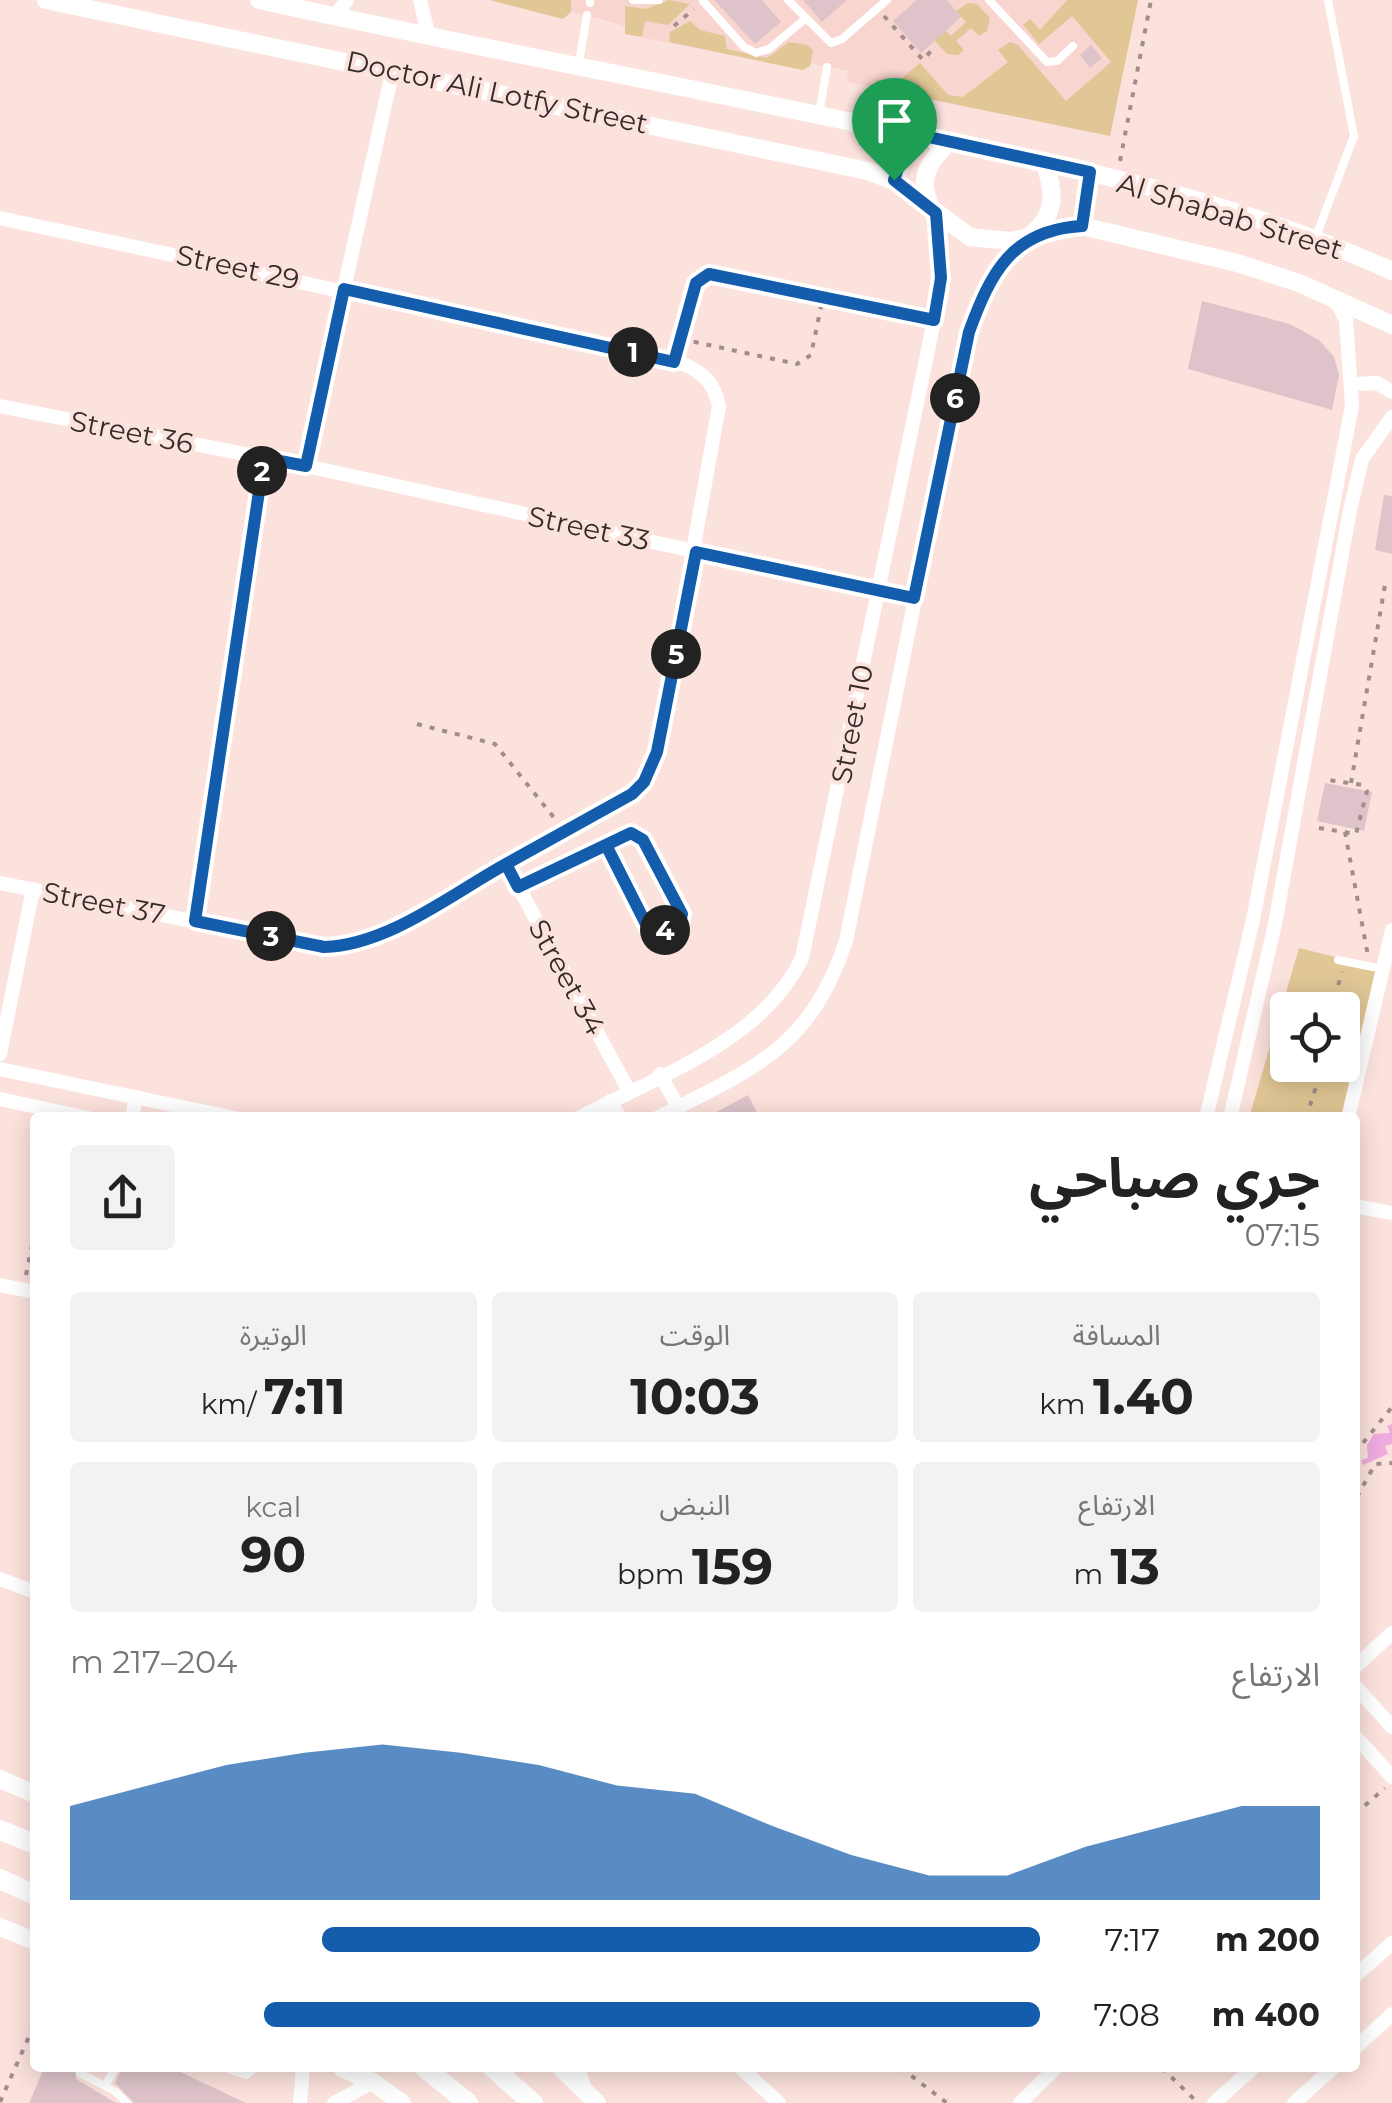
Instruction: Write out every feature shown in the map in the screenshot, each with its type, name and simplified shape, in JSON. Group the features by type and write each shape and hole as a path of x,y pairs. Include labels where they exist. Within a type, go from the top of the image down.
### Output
{"main road":[{"path":"2,1838 30,1843"},
{"path":"0,1880 30,1892"},
{"path":"430,2072 468,2103"},
{"path":"497,2072 532,2103"}],"street":[{"name":"Doctor Ali Lotfy Street","path":"46,0 113,7 868,171 894,180 936,213"},
{"name":"Doctor Ali Lotfy Street","path":"258,0 950,141"},
{"path":"334,16 347,0"},
{"path":"420,0 428,34"},
{"path":"344,289 392,68"},
{"path":"936,213 923,184 926,168 950,141"},
{"name":"Al Shabab Street","path":"950,141 1180,194 1315,239 1392,271"},
{"path":"1031,235 1042,226 1054,198 1044,160"},
{"name":"Al Shabab Street","path":"936,213 970,237 1001,241 1082,226 1207,255 1335,299 1392,325"},
{"name":"Street 10","path":"590,1112 741,1031 788,986 802,958 934,320 941,278 936,213"},
{"name":"Street 29","path":"0,218 344,289 674,362 703,373 715,388 719,406 696,552"},
{"name":"Street 10","path":"668,1112 764,1061 793,1038 818,1010 834,975 846,941 969,332 992,278 1031,235"},
{"path":"1207,1112 1253,920 1354,384 1346,320 1335,299"},
{"path":"1354,384 1378,383 1392,392"},
{"name":"Street 36","path":"0,406 264,458"},
{"path":"1231,1112 1275,924 1350,510 1362,459 1392,417"},
{"path":"195,921 264,458"},
{"name":"Street 33","path":"264,458 914,598"},
{"path":"1332,506 1350,510"},
{"name":"Street 37","path":"0,883 324,947 345,946 385,931 632,794 653,768 696,552"},
{"name":"Street 34","path":"506,864 629,1091"},
{"path":"0,1054 34,889"},
{"path":"1253,920 1275,924"},
{"path":"1349,1112 1376,968 1392,930"},
{"path":"0,1069 207,1112"},
{"path":"660,1074 678,1107"},
{"path":"133,1112 136,1097"},
{"path":"0,1099 60,1112"},
{"path":"610,1101 616,1112"},
{"path":"1360,1207 1392,1214"},
{"path":"0,1285 29,1291"},
{"path":"0,1579 30,1587"},
{"path":"1360,1662 1392,1633"},
{"path":"1360,1692 1392,1727"},
{"path":"1360,1742 1392,1779"},
{"path":"0,1780 30,1792"},
{"path":"0,1927 30,1940"},
{"path":"1360,1972 1392,1943"},
{"path":"1360,2043 1392,2014"},
{"path":"300,2103 303,2072"},
{"path":"351,2072 402,2103"},
{"path":"564,2072 592,2098"},
{"path":"580,2072 592,2098"},
{"path":"745,2072 779,2103"},
{"path":"1020,2103 1052,2072"},
{"path":"1214,2103 1249,2072"},
{"path":"1294,2103 1329,2072"},
{"path":"334,2103 373,2082"}],"lane":[{"path":"633,0 658,0"},
{"path":"703,0 744,47 756,53 769,49 805,19"},
{"path":"788,0 830,49 887,0"},
{"path":"989,0 1047,62 1057,61 1073,46"},
{"path":"1315,239 1354,136 1328,0"},
{"path":"579,64 587,15"},
{"path":"819,115 827,66"},
{"path":"518,887 631,833 640,836 682,914 680,923 658,934 650,932 606,845"},
{"path":"1341,961 1376,968"},
{"path":"106,2086 114,2072"},
{"path":"80,2073 106,2086 127,2103"}],"path":[{"path":"674,26 703,0"},
{"path":"1116,180 1151,0"},
{"path":"877,9 922,60 932,52"},
{"path":"1082,226 1090,172"},
{"path":"674,362 696,283 709,274 934,320"},
{"path":"306,466 344,289"},
{"path":"680,338 797,364 810,355 823,297"},
{"path":"1351,783 1386,580 1392,587"},
{"path":"416,724 495,744 564,831"},
{"path":"1318,828 1358,832 1367,791 1363,785 1328,780"},
{"path":"1345,832 1376,968"},
{"path":"1335,992 1341,961"},
{"path":"1308,1112 1318,1082"},
{"path":"1360,1447 1392,1407"},
{"path":"1360,1490 1374,1464 1392,1463"},
{"path":"1360,1809 1392,1779"},
{"path":"0,2102 30,2034"},
{"path":"906,2072 946,2103"},
{"path":"1166,2072 1198,2103"}],"shaded area":[{"path":"490,0 1138,0 1110,136 847,82 848,71 811,63 803,70 625,34 626,27 598,18 571,12 563,19"},
{"path":"490,0 571,0 571,12 563,19"},
{"path":"669,0 690,4 668,25 645,21 642,37 625,34 625,6 646,9"},
{"path":"1067,0 1138,0 1110,136 875,88 876,80 896,83 920,63 948,95 963,97 1008,62 998,50 1010,42 1018,45 1066,101 1111,62 1072,16 1039,44 1023,25 1030,19 1040,30"},
{"path":"968,3 977,4 990,18 987,31 979,36 971,28 956,41 964,50 958,55 947,54 934,40 946,31 951,36 966,22 956,11"},
{"path":"690,21 700,30 725,36 727,49 767,58 789,42 808,45 813,51 810,66 803,70 669,42 670,32"},
{"path":"1299,948 1383,969 1360,1066 1360,992 1286,992"},
{"path":"1270,1047 1270,1082 1356,1082 1349,1112 1251,1112"},
{"path":"1392,1424 1392,1444 1385,1446 1388,1454 1363,1465 1361,1460 1368,1458 1367,1445 1374,1434 1390,1433 1387,1426"}],"building":[{"path":"714,0 762,0 781,22 755,44"},
{"path":"803,0 847,0 822,22"},
{"path":"917,0 947,0 961,17 921,53 893,21"},
{"path":"1091,45 1102,58 1090,68 1080,55"},
{"path":"1202,301 1290,324 1319,340 1334,357 1339,375 1332,410 1188,369"},
{"path":"1384,495 1392,496 1392,554 1375,550"},
{"path":"1325,783 1372,792 1364,831 1317,821"},
{"path":"748,1095 757,1112 716,1112"},
{"path":"42,2072 75,2072 76,2079 116,2103 29,2103"},
{"path":"120,2072 180,2072 246,2103 134,2103 115,2083"}],"route":[{"path":"894,180 910,133 1090,172 1082,226 1031,235 1010,255 983,295 969,332 914,598 696,552 653,768 632,794 506,864 518,887 606,845 650,932 658,934 680,923 682,914 643,840 634,833 631,833 518,887 506,864 366,941 345,946 324,947 195,921 264,458 306,466 344,289 674,362 696,283 709,274 934,320 941,278 936,213 894,180"}]}
